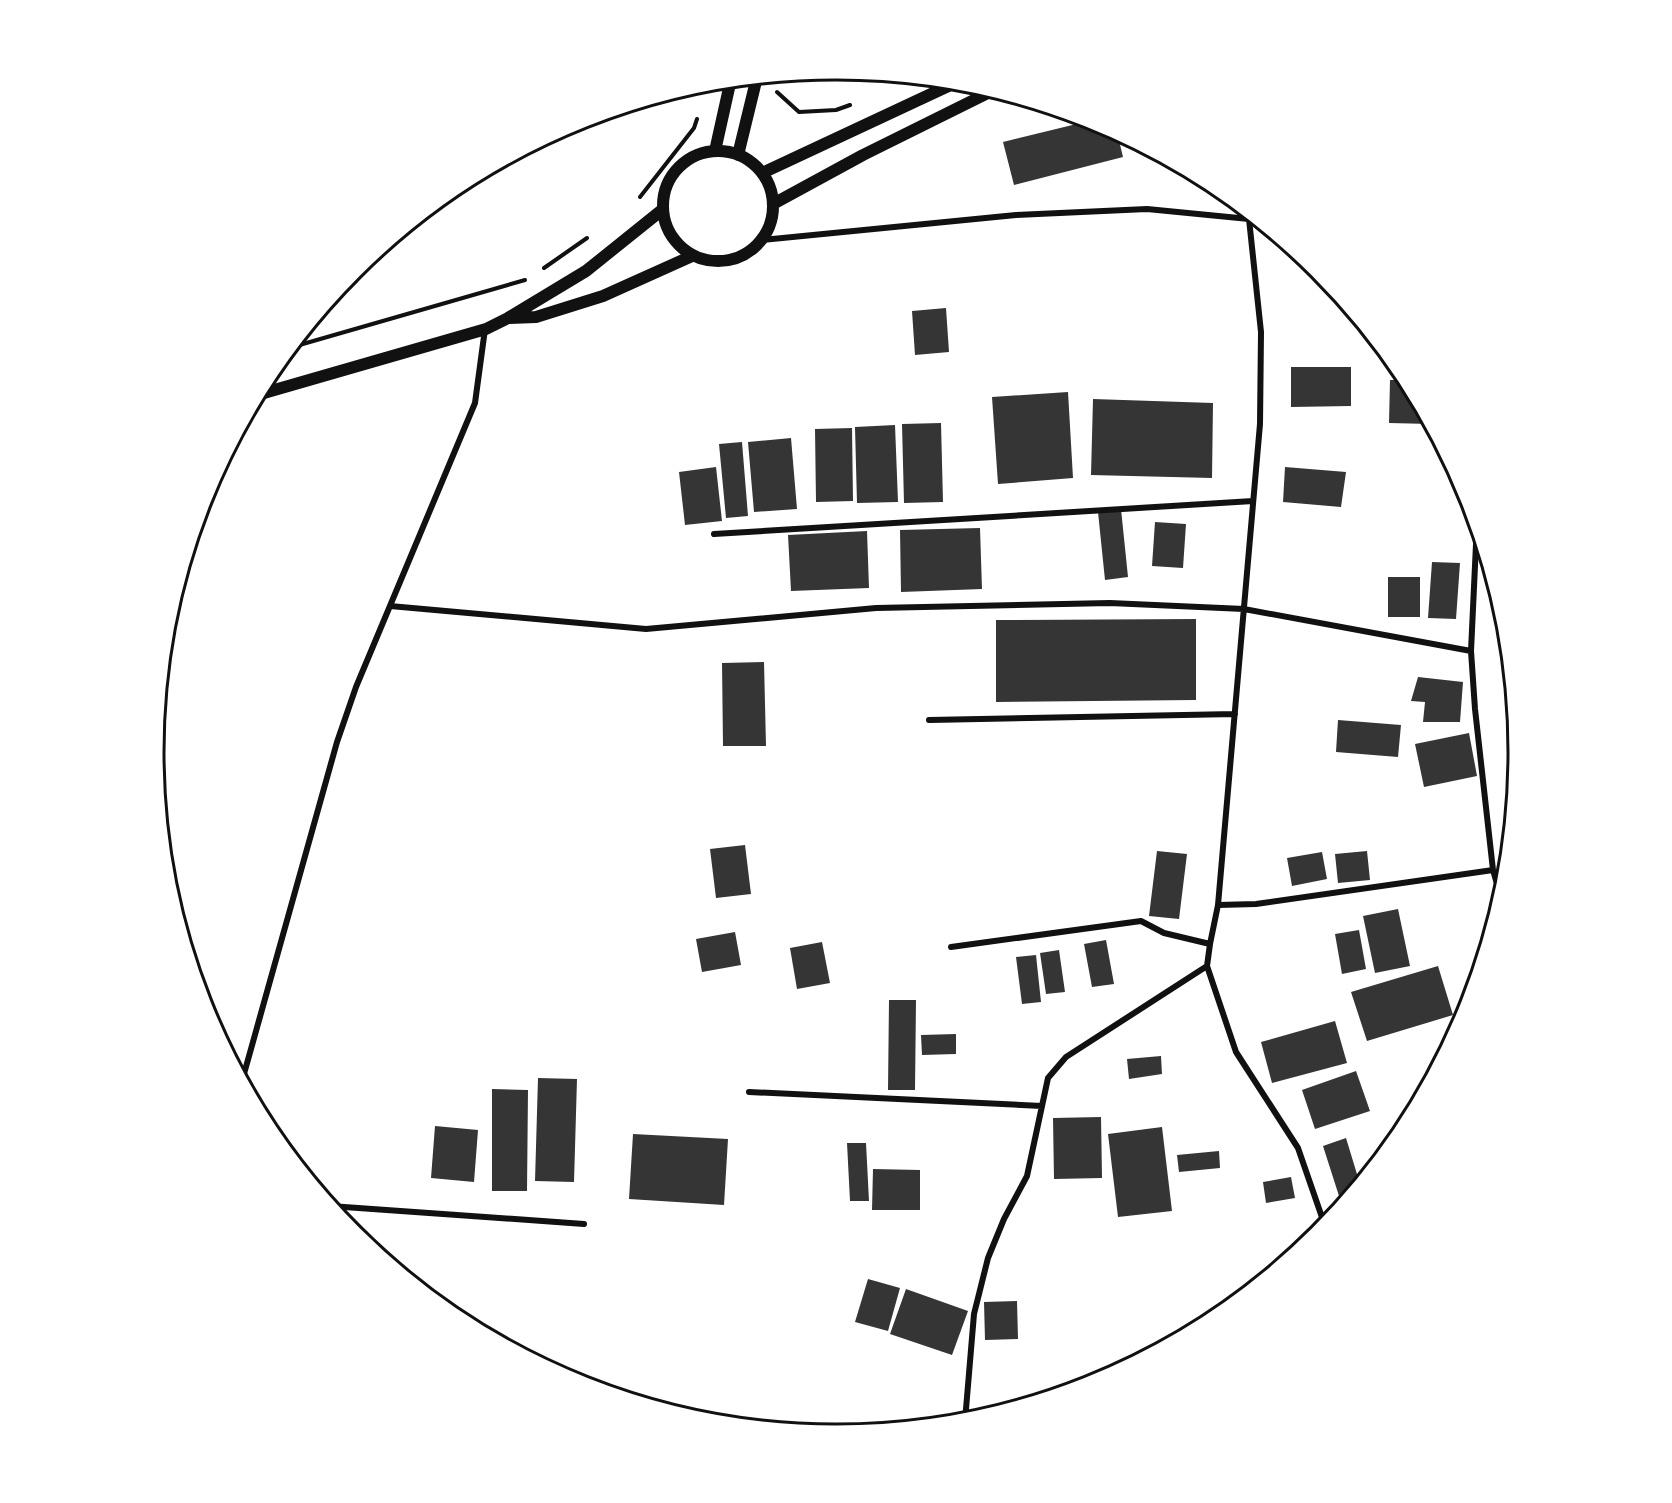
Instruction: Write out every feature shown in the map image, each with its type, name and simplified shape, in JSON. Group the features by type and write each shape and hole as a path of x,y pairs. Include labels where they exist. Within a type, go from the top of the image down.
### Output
{"main road":[{"path":"738,155 755,84"},
{"path":"714,151 729,88"},
{"path":"762,173 944,88"},
{"path":"773,204 863,155 983,96"},
{"path":"714,151 725,151 738,155 759,168 769,185 773,204 771,223 762,240 748,253 730,261 711,262 692,256 677,244 666,228 662,210 665,190 673,173 687,160 705,152 714,151"},
{"path":"269,391 486,329 586,271 662,210"},
{"path":"508,318 536,317 603,296 692,256"}],"street":[{"path":"762,240 1016,215 1147,209 1246,219"},
{"path":"1249,222 1261,332 1260,424 1218,904 1209,944 1207,966 1236,1052 1298,1148 1321,1216"},
{"path":"245,1071 337,742 356,687 475,403 486,329"},
{"path":"714,534 1253,501"},
{"path":"1476,548 1471,651 1480,763 1496,879"},
{"path":"390,606 646,629 876,609 1110,603 1244,609 1471,651"},
{"path":"928,720 1235,714"},
{"path":"1218,904 1256,904 1493,870"},
{"path":"951,947 1141,921 1164,933 1209,944"},
{"path":"966,1411 974,1314 988,1258 1004,1220 1027,1176 1048,1078 1066,1057 1207,966"},
{"path":"749,1092 1042,1106"},
{"path":"342,1207 584,1224"}],"path":[{"path":"774,87 780,96 800,112 836,110 853,104"},
{"path":"637,201 694,128 701,110"},
{"path":"535,273 592,235"},
{"path":"301,345 526,280"}],"building":[{"path":"1076,124 1120,143 1123,157 1014,185 1003,142"},
{"path":"946,308 949,352 915,355 912,311"},
{"path":"1291,367 1351,367 1351,406 1291,407"},
{"path":"1390,380 1396,380 1422,424 1389,423"},
{"path":"1068,392 1073,478 998,484 992,397"},
{"path":"1093,399 1213,403 1212,478 1091,475"},
{"path":"941,423 943,502 904,503 902,424"},
{"path":"895,425 898,502 857,503 855,427"},
{"path":"852,428 853,501 816,502 815,429"},
{"path":"791,438 797,509 754,512 748,442"},
{"path":"742,442 748,516 726,518 719,444"},
{"path":"716,467 722,521 685,525 679,472"},
{"path":"1285,467 1346,472 1341,507 1283,502"},
{"path":"1121,509 1128,577 1105,580 1098,512"},
{"path":"1155,522 1186,524 1183,568 1152,566"},
{"path":"980,528 982,589 901,592 900,530"},
{"path":"867,531 869,588 791,591 788,535"},
{"path":"1432,562 1460,563 1456,619 1428,618"},
{"path":"1388,577 1420,577 1420,617 1388,617"},
{"path":"1196,619 1196,700 996,702 996,620"},
{"path":"764,662 766,746 723,746 722,663"},
{"path":"1418,677 1463,682 1460,722 1423,722 1425,702 1411,701"},
{"path":"1338,720 1401,725 1398,757 1336,752"},
{"path":"1469,733 1477,776 1424,787 1415,744"},
{"path":"745,845 751,894 716,898 710,849"},
{"path":"1157,851 1187,854 1179,919 1149,916"},
{"path":"1367,851 1370,880 1338,883 1335,854"},
{"path":"1322,852 1327,879 1292,886 1287,858"},
{"path":"1398,909 1410,966 1375,973 1363,916"},
{"path":"1359,930 1366,969 1342,974 1335,934"},
{"path":"735,932 741,965 702,972 696,939"},
{"path":"1106,940 1114,984 1092,987 1084,944"},
{"path":"822,942 830,983 797,989 790,948"},
{"path":"1059,950 1065,992 1046,994 1040,953"},
{"path":"1036,955 1041,1002 1022,1004 1016,957"},
{"path":"1438,966 1453,1015 1367,1041 1351,992"},
{"path":"889,1000 916,1000 915,1090 888,1090"},
{"path":"1335,1021 1347,1063 1272,1083 1261,1042"},
{"path":"956,1034 956,1054 922,1055 921,1035"},
{"path":"1161,1056 1162,1074 1129,1079 1127,1059"},
{"path":"1356,1071 1370,1111 1315,1129 1302,1090"},
{"path":"538,1078 577,1079 574,1182 535,1181"},
{"path":"492,1089 528,1090 527,1191 492,1191"},
{"path":"1101,1117 1102,1178 1054,1179 1053,1118"},
{"path":"435,1126 478,1130 474,1182 431,1178"},
{"path":"1162,1127 1172,1211 1118,1217 1108,1134"},
{"path":"633,1134 728,1139 724,1205 629,1199"},
{"path":"1346,1138 1357,1175 1341,1195 1339,1196 1323,1146"},
{"path":"847,1143 866,1143 869,1201 850,1201"},
{"path":"1219,1151 1220,1168 1179,1172 1177,1155"},
{"path":"873,1169 920,1170 920,1210 872,1210"},
{"path":"1291,1177 1295,1198 1266,1203 1263,1182"},
{"path":"868,1279 900,1288 888,1331 855,1322"},
{"path":"906,1289 968,1311 952,1355 890,1334"},
{"path":"1017,1301 1018,1339 985,1340 984,1302"}]}
